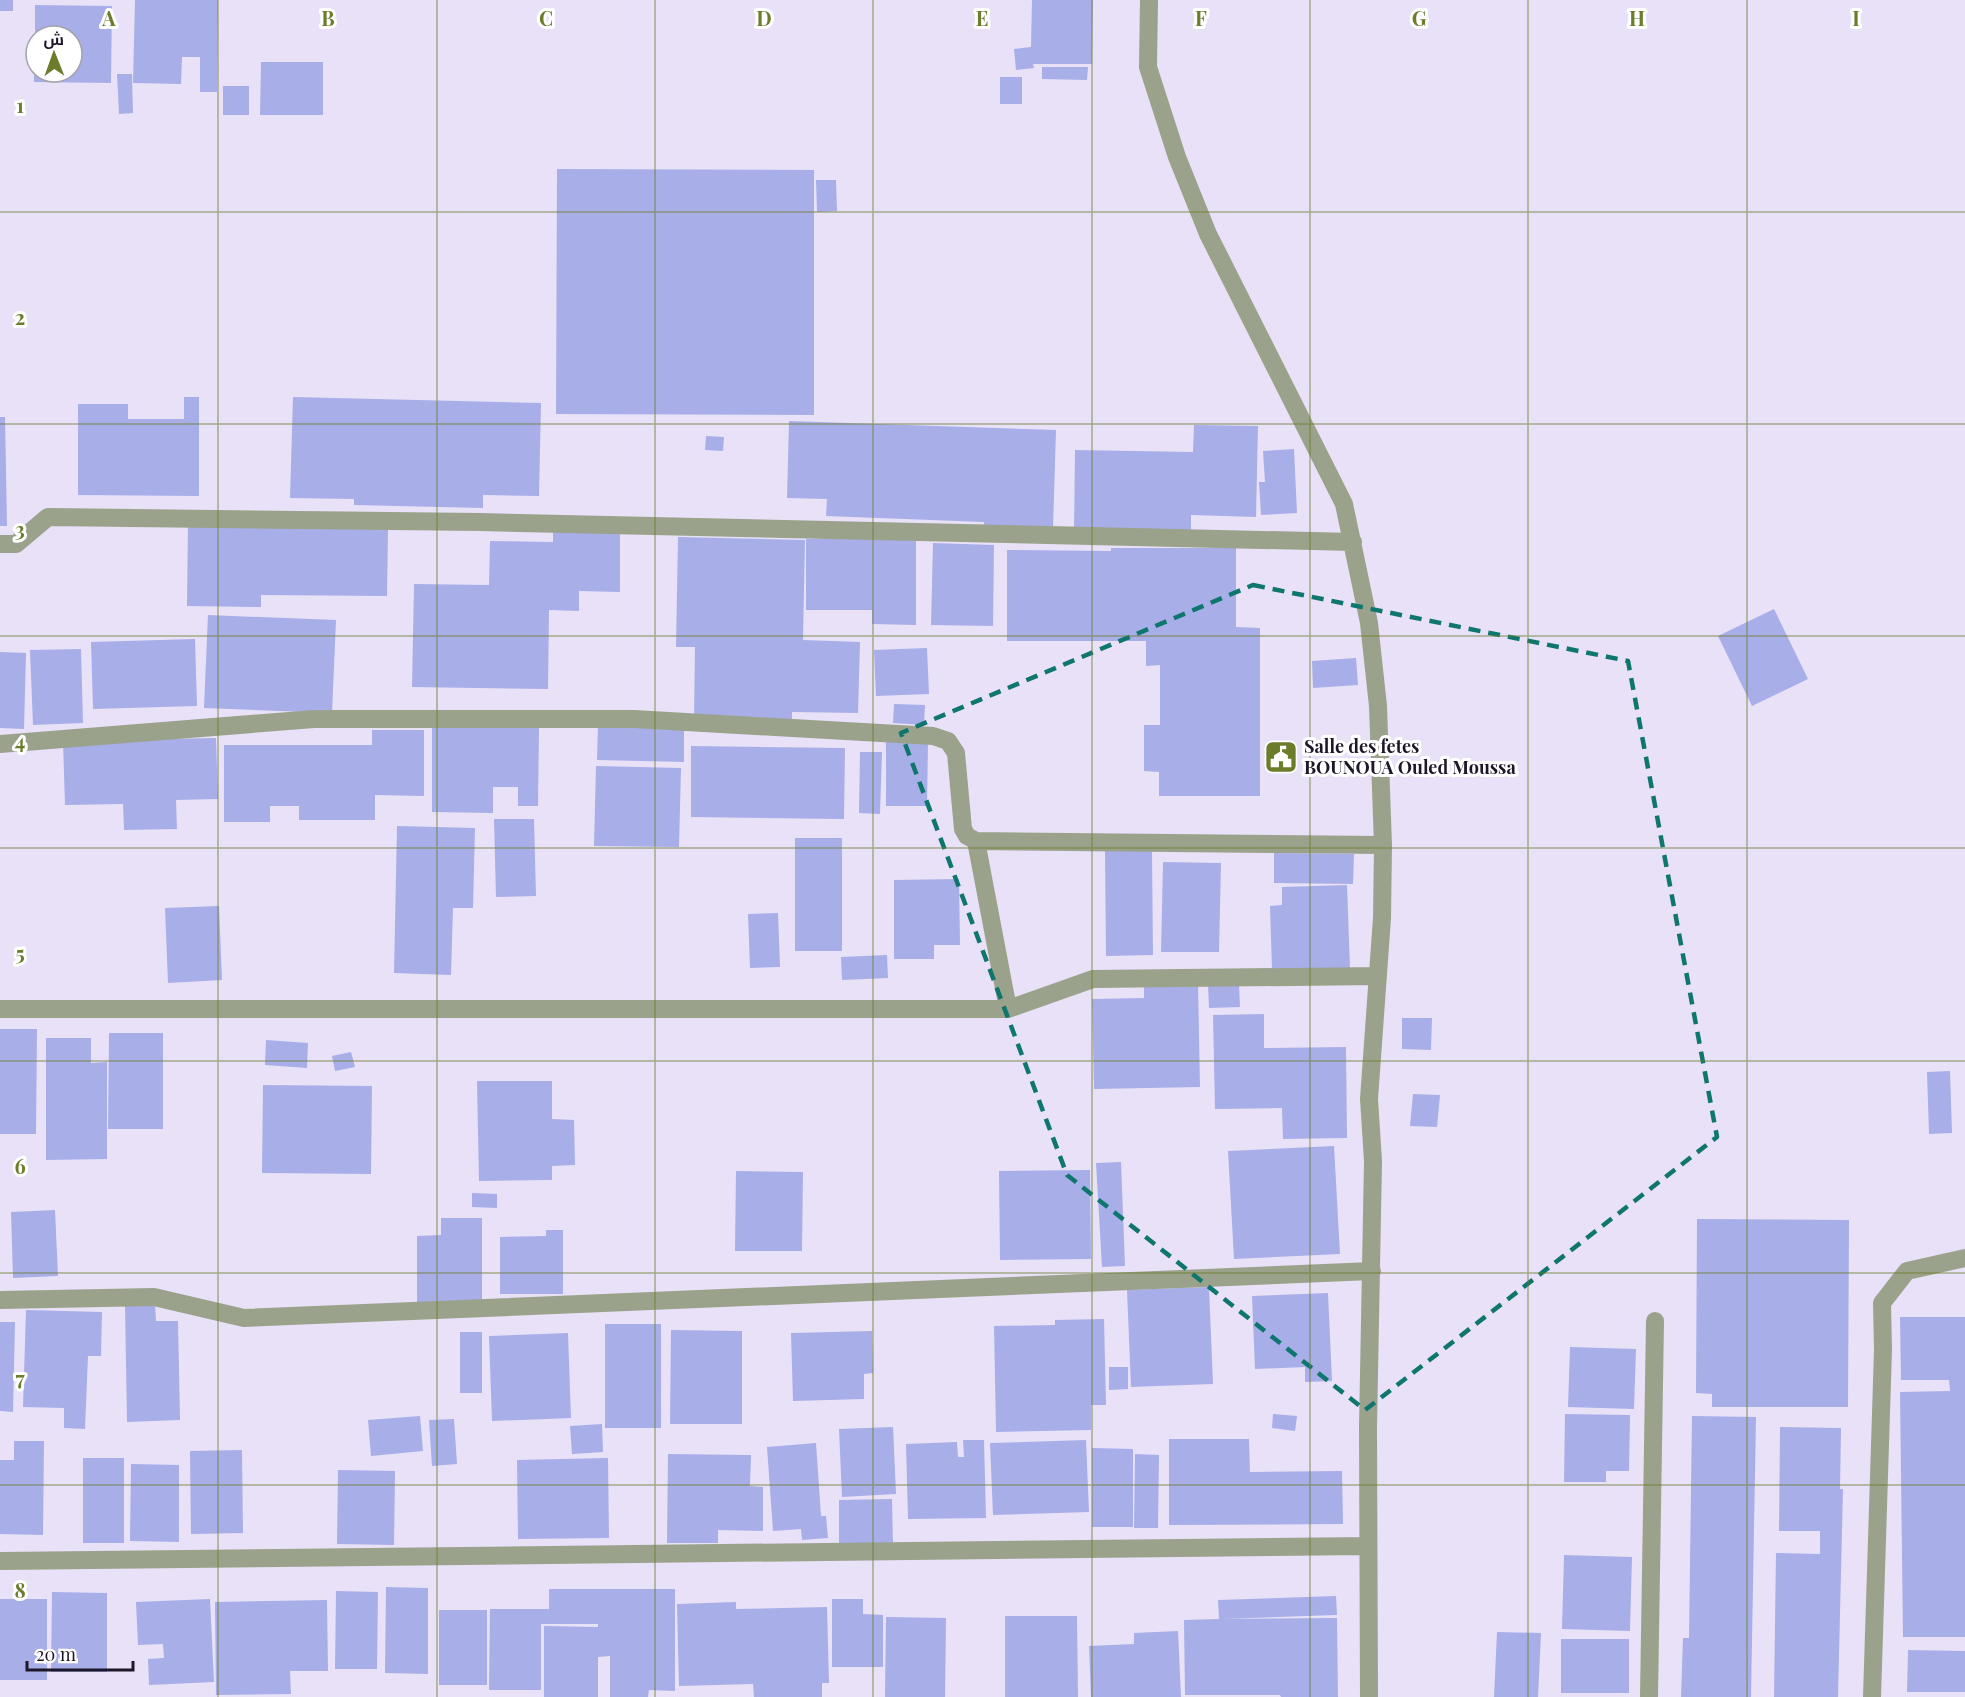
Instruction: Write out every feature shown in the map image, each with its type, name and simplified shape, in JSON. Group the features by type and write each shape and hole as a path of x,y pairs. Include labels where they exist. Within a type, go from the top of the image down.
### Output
{"street":[{"path":"1149,0 1148,67 1177,157 1208,234 1344,504 1369,623 1378,706 1383,845 1383,918 1369,1099 1373,1161 1368,1427 1369,1697"},
{"path":"0,544 16,543 48,517 480,522 1353,542"},
{"path":"0,744 314,719 634,719 933,736 948,741 956,753 963,829 967,836 976,841 1383,845"},
{"path":"976,841 1008,1009"},
{"path":"0,1009 1008,1009 1093,979 1377,976"},
{"path":"1872,1697 1884,1350 1882,1303 1907,1271 1965,1257"},
{"path":"0,1300 154,1297 244,1318 1372,1271"},
{"path":"1649,1697 1655,1321"},
{"path":"0,1561 1368,1546"}],"highlighted area":[{"path":"1253,585 1628,661 1717,1137 1365,1410 1067,1175 901,733"}],"building":[{"path":"0,0 13,0 13,11 0,11"},
{"path":"135,0 218,0 217,92 200,92 200,57 182,57 181,84 133,83"},
{"path":"1032,0 1093,0 1092,64 1033,64 1034,68 1016,70 1014,49 1031,47"},
{"path":"35,5 112,6 111,83 84,83 84,24 35,24"},
{"path":"261,62 323,62 323,115 260,115"},
{"path":"1042,67 1088,67 1087,80 1042,79"},
{"path":"117,74 132,74 133,113 119,114"},
{"path":"1000,77 1022,77 1022,104 1000,104"},
{"path":"223,86 249,86 249,115 223,115"},
{"path":"557,169 814,170 814,415 556,414"},
{"path":"816,180 836,180 837,211 817,212"},
{"path":"184,397 199,397 199,496 78,495 78,404 128,404 128,419 184,419"},
{"path":"293,397 541,403 539,496 483,495 483,508 354,505 354,499 290,498"},
{"path":"0,417 5,417 7,526 0,526"},
{"path":"789,421 1056,430 1053,528 984,525 984,522 826,516 827,499 787,498"},
{"path":"1194,425 1258,426 1256,517 1191,515 1191,537 1074,534 1075,450 1193,452"},
{"path":"706,436 724,437 723,451 705,450"},
{"path":"1294,449 1297,513 1261,515 1259,482 1265,482 1263,451"},
{"path":"188,521 388,529 387,596 261,595 261,607 187,606"},
{"path":"553,532 620,533 620,592 579,591 579,611 549,610 548,689 412,687 414,584 489,585 490,541 553,542"},
{"path":"678,537 805,540 803,640 860,642 858,713 792,712 792,720 694,718 695,647 676,647"},
{"path":"806,539 916,539 916,625 872,624 872,610 806,610"},
{"path":"933,543 994,545 993,626 931,625"},
{"path":"1111,548 1236,548 1236,627 1260,628 1260,796 1159,796 1159,772 1144,771 1144,725 1160,725 1160,665 1146,666 1146,641 1007,641 1007,550 1111,551"},
{"path":"1774,609 1808,679 1752,706 1718,636"},
{"path":"208,615 336,620 332,713 204,708"},
{"path":"195,639 197,706 93,709 91,642"},
{"path":"927,648 929,694 876,696 874,650"},
{"path":"81,649 83,723 33,725 30,650"},
{"path":"0,652 26,653 24,729 0,728"},
{"path":"1356,658 1358,685 1313,688 1312,661"},
{"path":"894,704 925,705 924,725 893,723"},
{"path":"598,725 684,727 684,762 597,760"},
{"path":"432,727 539,728 538,806 518,806 518,787 493,787 493,813 432,812"},
{"path":"372,730 424,730 424,796 375,795 375,820 299,820 299,806 270,806 270,822 224,822 224,745 372,745"},
{"path":"216,738 218,799 176,800 177,829 124,830 123,804 65,805 63,741"},
{"path":"886,742 928,742 927,806 886,806"},
{"path":"691,746 845,748 844,819 691,817"},
{"path":"860,752 882,752 880,814 859,813"},
{"path":"596,766 681,768 679,847 594,846"},
{"path":"494,819 534,819 536,896 496,897"},
{"path":"397,826 475,828 473,908 453,908 451,975 394,973"},
{"path":"795,838 842,838 842,951 795,951"},
{"path":"1105,851 1152,851 1153,955 1106,956"},
{"path":"1274,853 1354,854 1353,884 1274,883"},
{"path":"1163,862 1221,863 1219,952 1161,952"},
{"path":"959,879 960,945 934,945 934,959 894,959 894,880"},
{"path":"1347,885 1350,968 1272,970 1270,906 1282,905 1282,887"},
{"path":"219,906 222,980 168,983 165,908"},
{"path":"778,913 780,967 750,968 748,914"},
{"path":"887,955 888,978 842,980 841,957"},
{"path":"1198,984 1200,1087 1094,1089 1092,999 1144,998 1144,985"},
{"path":"1239,984 1240,1007 1209,1008 1208,985"},
{"path":"1264,1014 1264,1048 1346,1047 1347,1138 1283,1139 1282,1108 1215,1109 1213,1015"},
{"path":"1402,1018 1432,1018 1431,1050 1402,1049"},
{"path":"0,1029 37,1029 36,1134 0,1134"},
{"path":"109,1033 163,1033 163,1129 108,1129"},
{"path":"46,1038 91,1038 91,1063 107,1062 107,1159 46,1160"},
{"path":"266,1040 308,1043 307,1068 265,1065"},
{"path":"351,1052 355,1067 335,1071 332,1056"},
{"path":"1950,1071 1952,1133 1929,1134 1927,1072"},
{"path":"477,1081 552,1081 552,1119 574,1120 575,1165 552,1166 552,1180 479,1181"},
{"path":"263,1085 372,1086 371,1174 262,1173"},
{"path":"1413,1094 1440,1095 1437,1127 1410,1126"},
{"path":"1334,1146 1340,1254 1234,1259 1228,1151"},
{"path":"1121,1162 1125,1266 1102,1267 1096,1163"},
{"path":"1090,1170 1091,1259 1000,1260 999,1171"},
{"path":"736,1171 803,1172 802,1251 735,1251"},
{"path":"472,1193 497,1194 497,1208 472,1207"},
{"path":"55,1210 58,1276 13,1278 11,1212"},
{"path":"441,1218 482,1218 482,1304 417,1304 417,1236 441,1235"},
{"path":"1697,1219 1849,1220 1848,1407 1712,1407 1712,1394 1696,1393"},
{"path":"546,1230 563,1230 563,1294 500,1294 500,1237 546,1236"},
{"path":"1209,1287 1213,1384 1131,1387 1127,1290"},
{"path":"1328,1293 1332,1381 1305,1382 1305,1367 1255,1369 1252,1296"},
{"path":"155,1303 156,1321 178,1321 180,1420 127,1422 125,1304"},
{"path":"26,1310 102,1312 101,1356 88,1356 85,1429 64,1428 64,1408 23,1407"},
{"path":"1900,1317 1965,1317 1965,1637 1903,1637 1900,1392 1950,1391 1949,1380 1901,1380"},
{"path":"1104,1319 1106,1405 1091,1405 1091,1430 996,1432 994,1326 1055,1325 1055,1320"},
{"path":"0,1322 15,1322 13,1412 0,1411"},
{"path":"605,1324 661,1324 661,1428 605,1428"},
{"path":"671,1330 742,1331 742,1424 670,1424"},
{"path":"872,1331 873,1373 864,1374 864,1399 793,1401 791,1333"},
{"path":"460,1332 482,1332 482,1393 460,1393"},
{"path":"568,1333 571,1418 492,1421 489,1336"},
{"path":"1570,1347 1636,1349 1634,1409 1568,1407"},
{"path":"1109,1367 1128,1367 1128,1389 1109,1390"},
{"path":"1273,1414 1297,1416 1295,1431 1272,1428"},
{"path":"1565,1414 1630,1415 1629,1471 1606,1471 1606,1482 1564,1482"},
{"path":"420,1416 423,1451 371,1456 368,1420"},
{"path":"1692,1416 1756,1417 1751,1697 1681,1697 1683,1638 1689,1638"},
{"path":"454,1419 457,1464 432,1466 429,1420"},
{"path":"602,1424 603,1452 572,1454 570,1426"},
{"path":"893,1427 896,1494 842,1497 839,1429"},
{"path":"1780,1427 1841,1428 1840,1489 1843,1489 1838,1697 1774,1697 1776,1553 1820,1554 1820,1531 1779,1531"},
{"path":"1169,1439 1249,1439 1250,1472 1342,1471 1343,1524 1169,1525"},
{"path":"963,1440 984,1440 986,1518 908,1519 906,1444 957,1442 958,1457 964,1457"},
{"path":"1086,1440 1089,1512 993,1515 990,1443"},
{"path":"14,1441 44,1441 43,1535 0,1534 0,1460 14,1460"},
{"path":"816,1443 821,1516 826,1516 828,1538 802,1540 801,1529 773,1531 767,1447"},
{"path":"1092,1448 1133,1449 1133,1527 1092,1527"},
{"path":"242,1450 243,1533 191,1534 190,1451"},
{"path":"668,1454 751,1455 750,1486 763,1487 763,1531 718,1530 718,1543 667,1543"},
{"path":"1135,1454 1159,1455 1158,1528 1134,1528"},
{"path":"83,1458 124,1458 124,1543 83,1543"},
{"path":"608,1458 609,1538 518,1539 517,1460"},
{"path":"131,1464 179,1465 179,1542 130,1541"},
{"path":"338,1470 395,1471 394,1545 337,1544"},
{"path":"892,1499 893,1546 839,1546 839,1500"},
{"path":"1564,1555 1632,1557 1630,1631 1562,1629"},
{"path":"386,1587 428,1588 428,1674 385,1673"},
{"path":"549,1589 675,1589 675,1691 649,1690 648,1697 610,1697 610,1656 598,1657 598,1697 544,1697 544,1626 598,1627 598,1624 541,1624 541,1690 489,1690 490,1609 549,1609"},
{"path":"336,1591 378,1592 377,1669 335,1669"},
{"path":"52,1592 107,1593 107,1672 51,1672"},
{"path":"1336,1596 1337,1615 1222,1619 1337,1618 1338,1697 1185,1695 1184,1620 1219,1619 1218,1600"},
{"path":"0,1599 47,1599 47,1680 0,1680"},
{"path":"210,1599 214,1682 149,1685 148,1659 164,1658 163,1644 138,1645 136,1602"},
{"path":"832,1599 863,1599 863,1614 883,1615 883,1667 832,1667"},
{"path":"327,1600 328,1671 290,1671 291,1694 216,1695 215,1602"},
{"path":"736,1602 736,1609 827,1607 829,1683 822,1683 822,1697 754,1697 753,1684 679,1686 677,1604"},
{"path":"439,1610 487,1610 487,1685 439,1685"},
{"path":"1005,1616 1077,1616 1078,1697 1005,1697"},
{"path":"886,1617 946,1618 945,1697 885,1697"},
{"path":"1178,1631 1181,1697 1091,1697 1089,1646 1134,1644 1134,1633"},
{"path":"1497,1632 1541,1633 1538,1697 1494,1697"},
{"path":"1561,1639 1629,1639 1629,1693 1561,1693"},
{"path":"1908,1650 1965,1651 1965,1692 1907,1692"}],"place":[{"name":"Salle des fetes BOUNOUA Ouled Moussa","path":"1281,757"}]}
